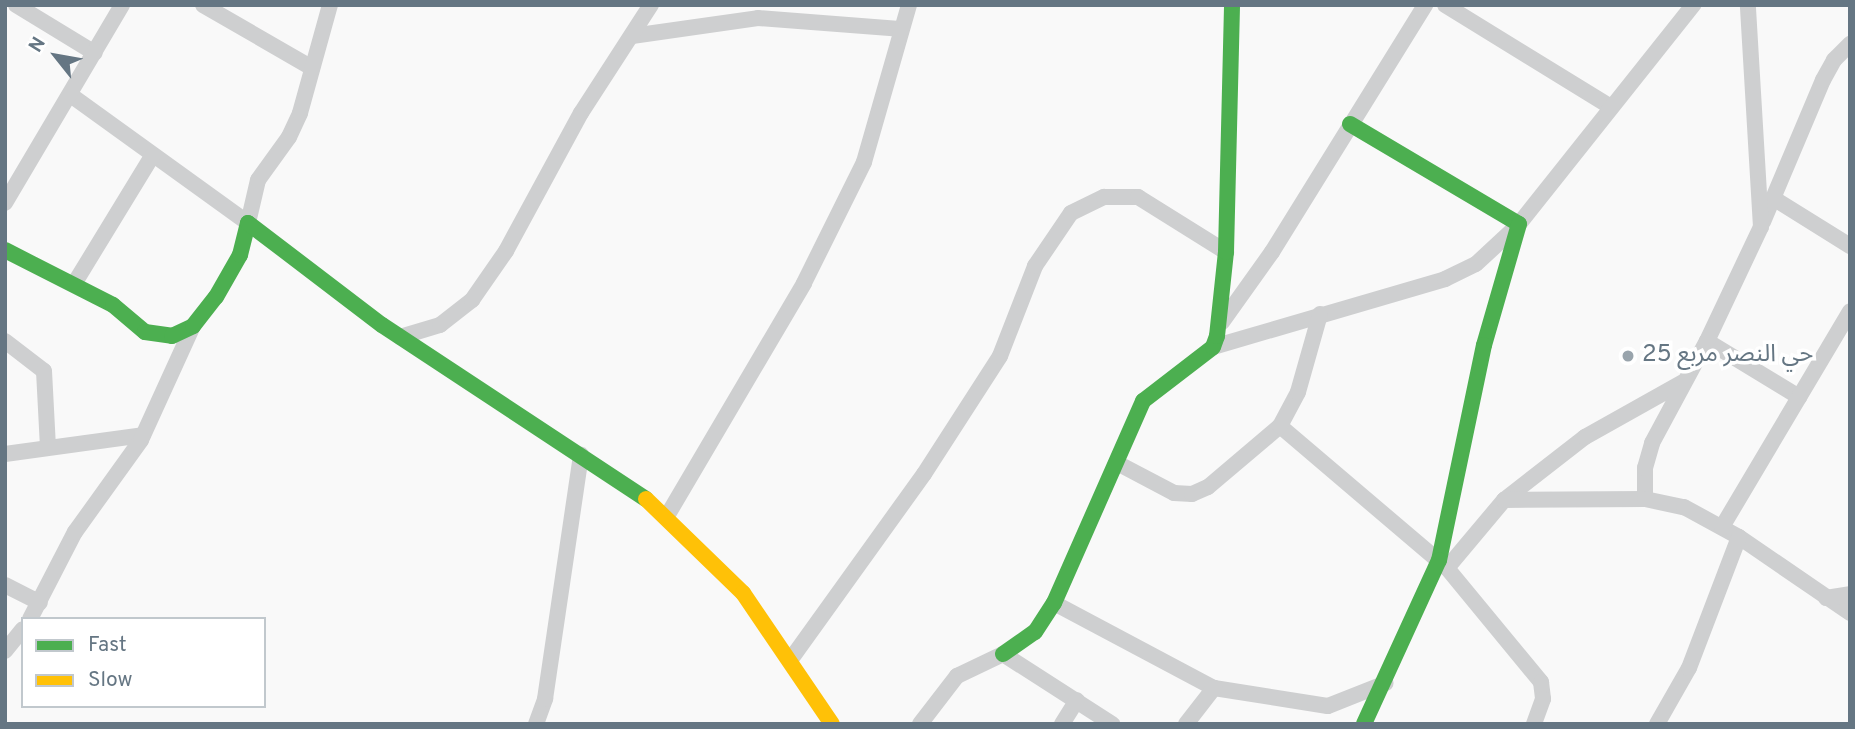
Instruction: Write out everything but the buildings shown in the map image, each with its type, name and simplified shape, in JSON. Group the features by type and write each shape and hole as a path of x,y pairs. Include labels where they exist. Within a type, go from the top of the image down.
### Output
{"street":[{"path":"16,5 95,53"},
{"path":"5,203 72,96 122,5"},
{"path":"204,5 312,68"},
{"path":"31,617 75,532 143,435 193,326 235,265 248,223 254,188 289,137 330,5"},
{"path":"400,337 440,325 472,300 506,251 581,113 651,5"},
{"path":"667,516 804,283 864,162 909,5"},
{"path":"1222,322 1232,5"},
{"path":"1213,347 1222,322 1272,252 1425,5"},
{"path":"1445,5 1612,107"},
{"path":"920,724 957,676 1003,654 1035,632 1054,603 1119,464 1128,428 1143,401 1213,347 1461,274 1519,224 1693,5"},
{"path":"1748,5 1760,227"},
{"path":"632,36 758,18 900,29"},
{"path":"1645,499 1648,453 1683,382 1707,341 1773,198 1823,80 1834,60 1850,44"},
{"path":"72,96 400,337 582,455 667,516 743,593 791,659 832,724"},
{"path":"1350,124 1519,224"},
{"path":"74,284 152,156"},
{"path":"791,659 924,474 1000,356 1035,266 1071,213 1104,197 1138,197 1226,251"},
{"path":"1773,198 1848,242"},
{"path":"1364,724 1443,564 1484,345 1519,224"},
{"path":"5,250 74,284 154,335 172,337 193,326"},
{"path":"1722,527 1850,311"},
{"path":"1119,464 1174,493 1192,494 1208,487 1280,426 1298,392 1320,314"},
{"path":"5,341 44,371 48,447"},
{"path":"1707,341 1799,397"},
{"path":"1443,564 1504,500 1585,437 1683,382"},
{"path":"1280,426 1443,564 1541,682 1543,699 1534,724"},
{"path":"5,454 143,435"},
{"path":"536,724 545,699 582,455"},
{"path":"1504,500 1645,499 1684,507 1739,537 1850,613"},
{"path":"1657,724 1689,668 1739,537"},
{"path":"5,585 40,603"},
{"path":"1826,598 1850,594"},
{"path":"1054,603 1214,688 1328,706 1386,682"},
{"path":"5,651 21,631"},
{"path":"1003,654 1112,724"},
{"path":"1186,724 1214,688"},
{"path":"1062,724 1076,700"}],"traffic: fast":[{"path":"1003,654 1035,632 1054,603 1143,401 1213,347 1217,336 1226,252 1232,5"},
{"path":"1350,124 1519,224 1484,345 1439,560 1364,724"},
{"path":"5,250 113,305 145,332 172,336 193,326 216,297 240,255 248,223 382,325 646,499"}],"traffic: slow":[{"path":"646,499 743,593 832,724"}],"place":[{"name":"حي النصر مربع 25","path":"1628,356"}]}
